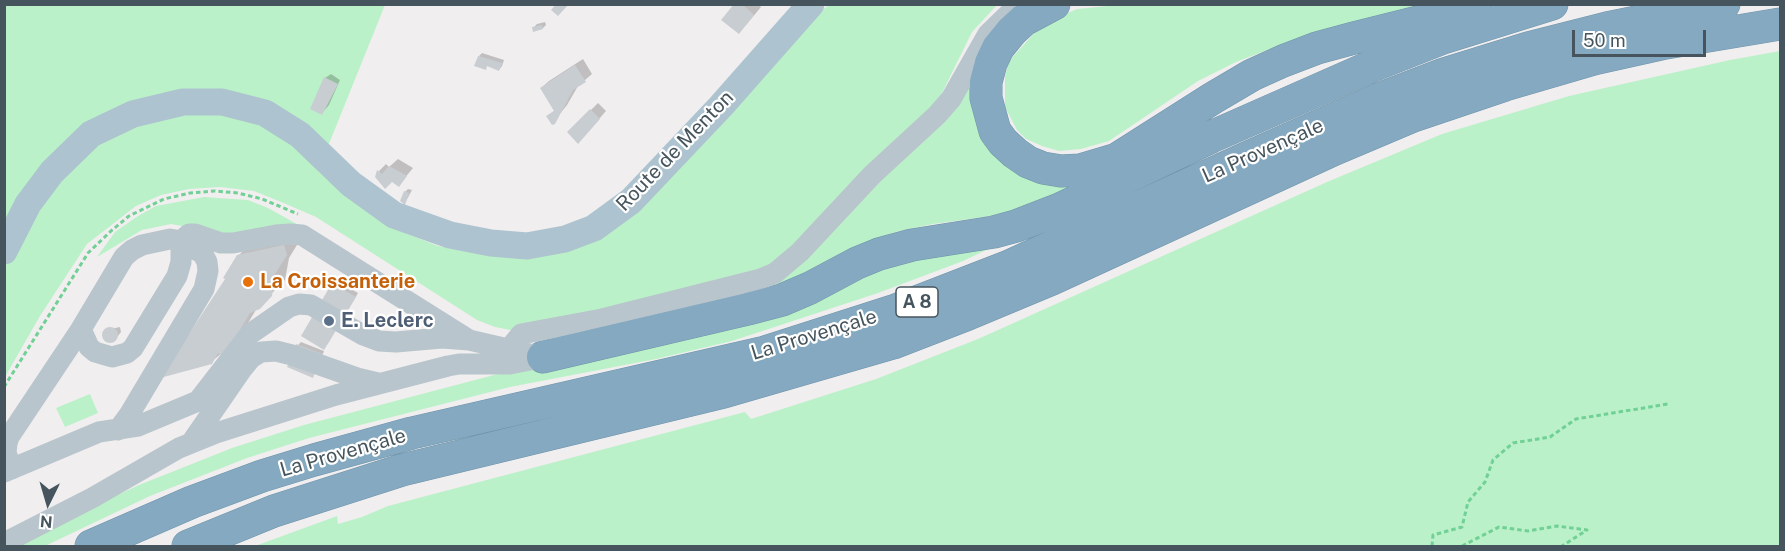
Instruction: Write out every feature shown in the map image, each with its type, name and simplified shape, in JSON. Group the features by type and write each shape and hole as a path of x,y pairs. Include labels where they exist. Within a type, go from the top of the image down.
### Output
{"highway":[{"path":"1054,4 1024,20 998,48 986,82 986,98 995,130 1003,142 1028,162 1043,168 1061,171 1080,170 1117,159 1213,98 1252,75 1283,61 1354,38 1489,4"},
{"path":"543,357 782,300 879,254 912,245 994,232 1016,226 1060,209 1211,137 1372,66 1443,38 1552,4"},
{"name":"La Provençale","path":"91,546 192,502 314,460 412,433 765,352 896,310 1007,267 1254,154 1379,99 1444,74 1528,48 1607,28 1724,4"},
{"name":"La Provençale","path":"188,546 284,507 402,470 724,392 825,364 892,342 1052,279 1345,145 1413,117 1505,85 1594,59 1678,41 1780,24"}],"main road":[{"name":"Route de Menton","path":"4,251 28,204 52,172 91,134 133,114 183,102 222,102 265,113 300,135 351,184 394,215 450,235 491,243 526,246 565,239 594,228 631,201 721,106 811,4"}],"lane":[{"path":"508,350 521,334 602,319 761,279 775,273 800,252 872,176 937,115 951,99 988,34 1019,4"},
{"path":"81,329 89,347 103,356 119,357 133,348 177,276 181,262 181,241 189,234 221,243 233,243 290,234 314,241 469,340"},
{"path":"118,430 204,289 207,279 207,262 203,254 181,241 170,239 157,241 132,250 124,257 81,329 9,437 6,453 8,470 99,432 118,430 138,426 198,401 250,334 289,307 299,304 311,305 363,335 379,340 396,342 434,339 469,340 543,357"},
{"path":"191,443 242,369 251,358 267,350 292,355 357,378 379,383"},
{"path":"4,543 191,443 216,433 379,383 459,364 510,363 543,357"},
{"path":"4,528 4,534"}],"path":[{"path":"1432,546 1432,535 1462,527 1468,502 1485,482 1492,460 1513,443 1550,437 1576,419 1668,404"},
{"path":"1462,546 1499,526 1528,531 1557,526 1587,530 1562,546"}],"green space":[{"path":"1128,4 1436,5 1299,38 1236,62 1198,81 1109,141 1081,149 1059,151 1026,139 1017,130 1005,107 1005,76 1009,61 1038,29 1056,18 1077,9"},
{"path":"5,5 385,5 318,171 400,231 438,246 474,253 501,255 572,244 808,21 829,5 997,5 972,32 941,95 974,78 973,102 1082,186 1013,213 933,224 875,239 798,279 758,296 525,333 495,327 477,320 316,217 286,204 254,191 220,187 189,189 161,195 136,206 87,244 40,316 5,377"},
{"path":"1780,51 1780,546 255,546 337,516 338,524 388,506 745,412 751,419 876,379 978,339 1327,182 1442,134 1569,96"},
{"path":"204,197 248,200 268,208 311,232 237,236 171,224 142,230 97,257 115,232 138,216 156,206"},
{"path":"1003,242 963,261 878,293 732,341 656,359 510,387 309,438 247,458 150,496 45,546 15,546 139,485 232,448 304,425 494,375 579,359 879,266"},
{"path":"90,394 98,413 65,427 56,408"}],"building":[{"path":"556,4 569,4 558,16 551,10"},
{"path":"734,4 742,4 754,15 739,34 721,20"},
{"path":"542,25 543,29 533,32 532,27"},
{"path":"478,56 502,63 499,71 487,66 486,70 474,66"},
{"path":"575,65 586,82 573,90 555,124 552,125 546,116 554,111 540,88"},
{"path":"324,77 338,84 322,115 310,109"},
{"path":"590,109 600,119 578,144 567,132"},
{"path":"389,166 407,176 399,187 392,182 385,189 375,177 377,170 382,174"},
{"path":"404,191 409,193 405,205 400,201"},
{"path":"284,245 287,255 275,274 272,296 260,309 250,313 224,357 218,353 212,364 160,378 225,279 223,278 237,255"},
{"path":"332,283 356,297 324,350 301,336"},
{"path":"107,327 113,327 118,335 116,341 107,343 102,338 102,332"},
{"path":"296,344 322,354 313,378 287,367"}],"place":[{"name":"La Croissanterie","path":"248,282"},
{"name":"E. Leclerc","path":"329,321"}]}
